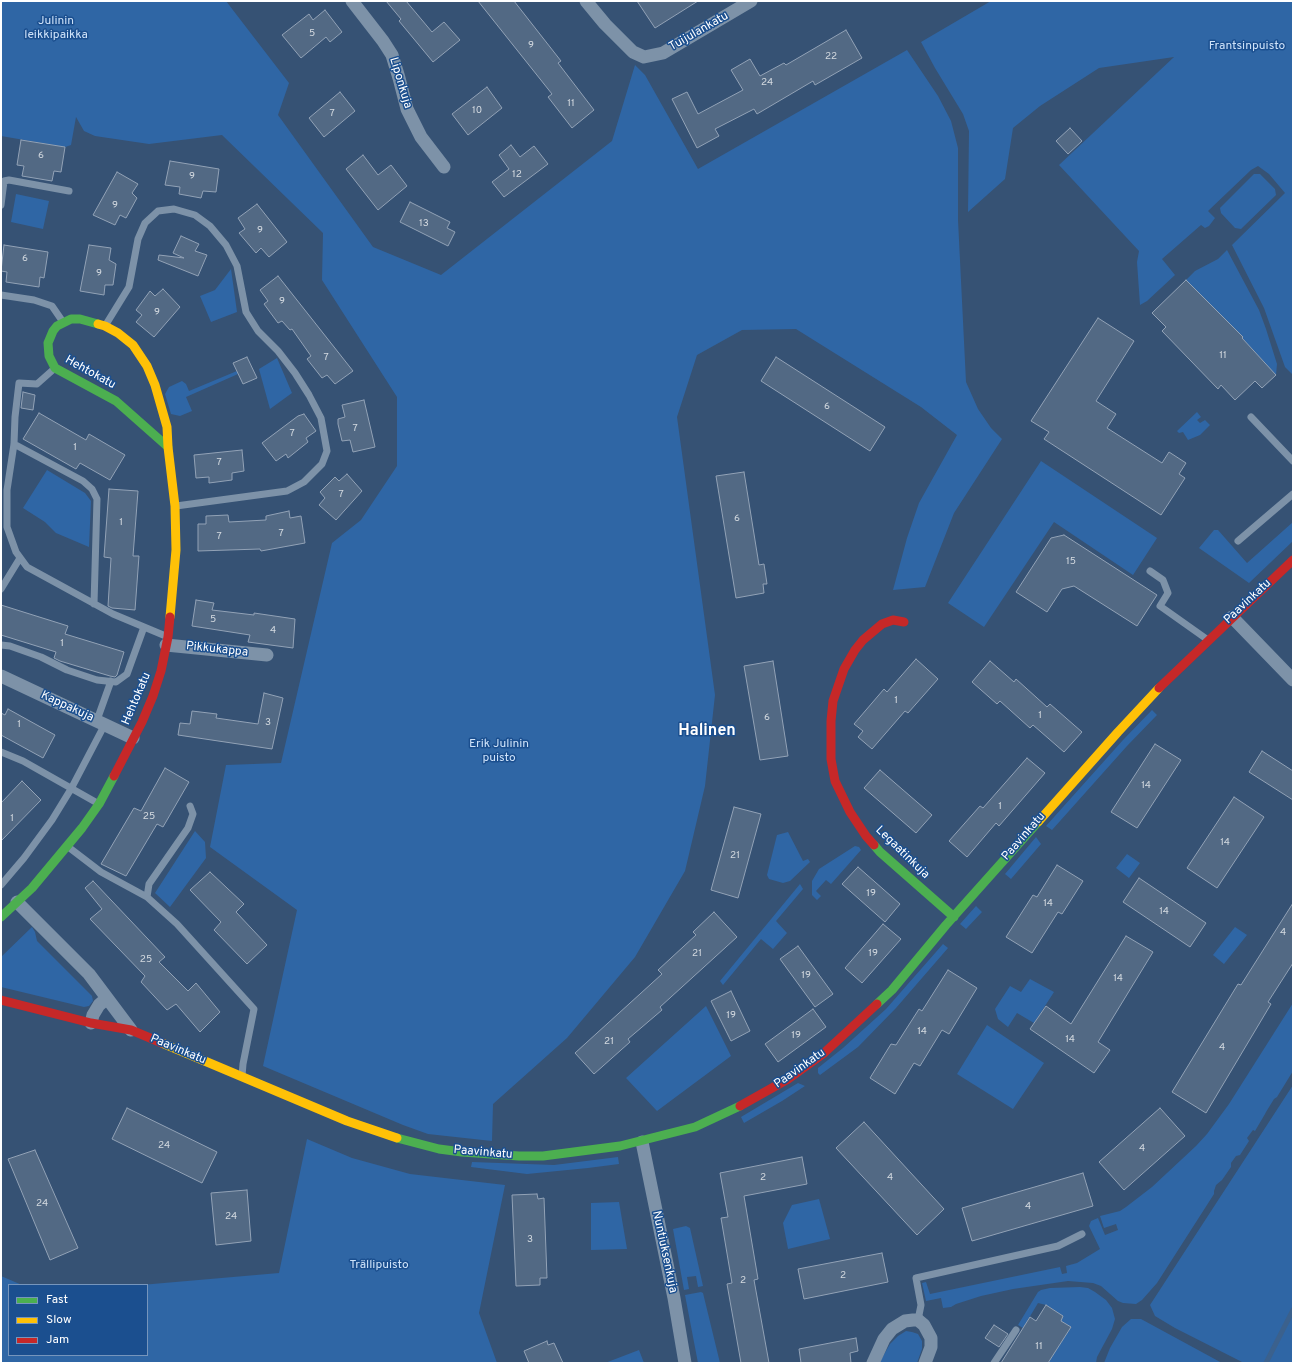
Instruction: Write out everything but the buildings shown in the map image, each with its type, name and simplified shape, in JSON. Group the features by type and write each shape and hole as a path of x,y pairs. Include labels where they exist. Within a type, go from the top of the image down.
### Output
{"street":[{"name":"Liponkuja","path":"352,1 392,55 407,109 421,137 444,167"},
{"name":"Tuijulankatu","path":"586,1 605,24 633,52 644,57 663,52 751,1"},
{"name":"Hehtokatu","path":"1,917 32,888 99,804 133,738 153,696 161,670 167,641 176,558 176,506 168,447 168,427 155,385 147,366 133,345 118,333 105,326 80,319 72,319 63,322 53,331 48,344 49,356 55,368 67,376 116,401 168,447"},
{"name":"Paavinkatu","path":"1,1000 91,1023 131,1030 347,1122 387,1136 439,1148 462,1152 512,1156 543,1156 582,1152 642,1142 695,1127 761,1095 804,1068 843,1037 892,990 1148,699 1293,560"},
{"path":"1232,617 1293,680"},
{"name":"Legaatinkuja","path":"904,622 893,620 882,624 863,640 855,650 844,669 833,701 831,721 831,759 835,781 850,812 866,836 880,852 954,918"},
{"name":"Pikkukappa","path":"167,641 267,655"},
{"name":"Kappakuja","path":"1,676 133,738"},
{"path":"16,902 89,974 131,1030"},
{"path":"91,1023 93,1015 99,1005 107,998"},
{"name":"Nuntiuksenkuja","path":"642,1142 674,1298 685,1363"},
{"path":"874,1363 884,1339 892,1329 905,1321 918,1320 927,1329 931,1338 931,1347 925,1363"}],"lane":[{"path":"1,205 4,181 9,180 69,191"},
{"path":"105,326 129,287 138,239 145,223 158,211 174,209 195,215 210,226 226,245 237,266 246,312 258,331 278,351 295,373 310,395 321,418 327,451 322,464 304,482 287,491 176,506"},
{"path":"1,295 34,300 52,306 63,322"},
{"path":"55,368 37,384 19,383 15,417 14,444 7,490 7,527 16,552 27,567 113,614 144,627 167,641"},
{"path":"1251,416 1293,461"},
{"path":"14,444 83,481 92,489 97,499 94,604"},
{"path":"1238,541 1293,494"},
{"path":"1,589 20,558"},
{"path":"1150,571 1163,580 1168,593 1160,606 1208,640"},
{"path":"1,645 10,646 41,657 66,670 97,680 116,682 127,674 144,627"},
{"path":"1,885 24,858 52,820 71,789 101,722 111,681"},
{"path":"1,752 23,761 99,804"},
{"path":"147,897 149,884 188,828 193,814 190,806"},
{"path":"67,846 101,872 147,897 178,924 254,1009 243,1064 242,1077"},
{"path":"918,1320 921,1305 916,1278 1058,1246 1082,1234"},
{"path":"994,1363 1016,1330"}],"green space":[{"name":"Erik Julinin puisto","path":"1,1 226,1 289,83 278,115 373,247 441,275 612,141 635,65 645,75 698,169 907,50 938,96 951,121 958,148 958,220 966,382 978,409 991,428 1002,439 954,513 925,587 893,590 907,538 919,503 957,435 921,407 796,329 742,330 697,355 677,417 715,695 705,786 685,871 635,957 567,1038 493,1104 492,1141 428,1134 403,1125 263,1066 297,910 210,847 226,765 281,763 332,543 361,520 397,466 397,397 322,280 323,233 222,135 149,144 95,136 84,131 76,117 71,145 65,147 1,136"},
{"name":"Frantsinpuisto","path":"991,1 1293,1 1293,375 1285,367 1264,308 1232,245 1285,193 1269,174 1258,166 1251,170 1208,211 1215,218 1209,226 1205,228 1201,225 1162,259 1175,275 1147,301 1140,305 1137,262 1139,251 1059,165 1174,57 1099,68 1040,106 1013,128 1005,179 968,212 969,131 963,114 921,42"},
{"path":"1254,174 1260,174 1275,189 1276,195 1241,229 1235,228 1221,213 1220,208"},
{"path":"16,194 49,201 43,229 11,222"},
{"path":"1227,250 1259,310 1277,364 1276,375 1242,338 1243,337 1186,280 1195,271 1218,259"},
{"path":"231,269 237,312 211,322 200,296 215,290"},
{"path":"277,358 292,393 270,409 259,369"},
{"path":"237,371 238,374 186,397 192,411 180,416 171,414 165,394 169,387 182,381 186,384 189,391"},
{"path":"1197,412 1201,417 1197,420 1200,423 1205,420 1210,425 1200,435 1188,440 1183,432 1179,433 1177,431"},
{"path":"1041,461 1157,538 1133,575 1054,522 984,627 948,603"},
{"path":"47,470 85,493 91,501 89,547 56,533 45,522 23,508"},
{"path":"1293,522 1293,541 1249,583 1199,548 1214,530 1218,530 1247,563"},
{"path":"1152,710 1157,715 1127,746 1052,830 1046,826 1123,740"},
{"path":"195,831 205,842 206,858 170,907 155,893"},
{"path":"788,832 803,861 808,859 810,862 790,881 783,883 769,879 767,875 777,835"},
{"path":"1036,837 1041,844 1011,879 1005,874"},
{"path":"855,846 859,847 861,850 831,884 826,880 816,891 821,896 817,900 812,895 812,881 819,869"},
{"path":"1127,854 1140,863 1129,878 1116,868"},
{"path":"800,884 803,889 776,921 787,933 773,949 761,939 723,985 720,981"},
{"path":"976,906 982,912 966,929 960,924"},
{"path":"32,927 37,941 92,996 93,1001 89,1006 84,1007 1,987 1,957"},
{"path":"1235,927 1247,935 1224,964 1213,955"},
{"path":"943,944 948,948 896,1008 858,1047 820,1075 818,1073 818,1068 843,1048 886,1009"},
{"path":"1030,979 1054,992 1034,1023 1017,1013 1008,1027 998,1019 995,1009 1010,986 1021,992"},
{"path":"1293,1003 1293,1071 1255,1131 1253,1130 1247,1138 1249,1141 1240,1155 1236,1156 1231,1163 1231,1167 1222,1180 1216,1185 1214,1194 1157,1283 1142,1300 1136,1304 1123,1303 1118,1301 1101,1286 1093,1283 1068,1281 1013,1289 981,1296 951,1307 943,1308 941,1298 926,1301 922,1283 926,1282 930,1294 1060,1267 1062,1274 1067,1273 1066,1266 1077,1263 1100,1249 1089,1226 1091,1221 1098,1218 1105,1235 1118,1230 1116,1224 1104,1228 1100,1216 1120,1211 1126,1207 1152,1187 1196,1146 1207,1134 1229,1104"},
{"path":"706,1006 731,1056 657,1111 626,1078"},
{"path":"987,1025 1044,1063 1013,1109 957,1074"},
{"path":"798,1083 805,1086 744,1123 741,1117"},
{"path":"1293,1085 1293,1363 1269,1363 1265,1361 1263,1363 1244,1363 1175,1328 1155,1316 1150,1305"},
{"name":"Trällipuisto","path":"307,1139 352,1158 410,1174 505,1185 479,1313 497,1363 1,1363 1,1276 20,1284 8,1284 8,1356 148,1356 148,1284 279,1273"},
{"path":"618,1157 619,1164 527,1174 471,1167 472,1162 554,1165"},
{"path":"819,1199 830,1239 788,1249 783,1223 792,1205"},
{"path":"619,1202 627,1249 591,1250 591,1203"},
{"path":"686,1226 690,1228 703,1286 698,1287 696,1276 687,1277 689,1289 684,1290 673,1229"},
{"path":"1050,1288 1088,1288 1106,1300 1112,1308 1115,1319 1112,1329 1097,1357 1096,1363 1048,1363 1071,1327 1061,1321 1063,1316 1046,1305 1038,1303 1023,1328 1018,1325 1038,1292 1041,1290"},
{"path":"701,1292 703,1293 720,1363 698,1363 685,1295"},
{"path":"1131,1319 1141,1319 1222,1363 1104,1363 1110,1348 1122,1327"},
{"path":"906,1331 918,1334 922,1341 922,1349 917,1363 879,1363 890,1344"},
{"path":"639,1350 644,1363 605,1363"}],"waterway":[{"path":"1266,1363 1293,1310"}],"traffic: fast":[{"path":"98,324 80,319 71,319 57,326 48,343 49,356 55,368 116,401 168,447"},
{"path":"1,917 32,888 82,828 99,804 114,776"},
{"path":"877,1004 892,990 946,925 1038,822"},
{"path":"874,845 954,917"},
{"path":"397,1138 439,1149 462,1152 543,1156 620,1146 695,1127 740,1106"}],"traffic: slow":[{"path":"98,324 118,333 133,345 147,366 155,385 167,427 175,506 176,550 170,617"},
{"path":"1038,822 1159,688"},
{"path":"162,1043 347,1121 397,1138"}],"traffic: jam":[{"path":"1159,688 1293,560"},
{"path":"114,776 142,722 153,696 161,671 168,637 170,617"},
{"path":"874,845 850,812 835,781 831,759 831,721 833,701 844,669 855,650 863,640 882,624 893,620 904,622"},
{"path":"1,1000 91,1023 131,1030 162,1043"},
{"path":"740,1106 788,1079 824,1053 877,1004"}],"district":[{"name":"Halinen","path":"707,732"}],"park label":[{"name":"Julinin leikkipaikka","path":"56,29"}]}
